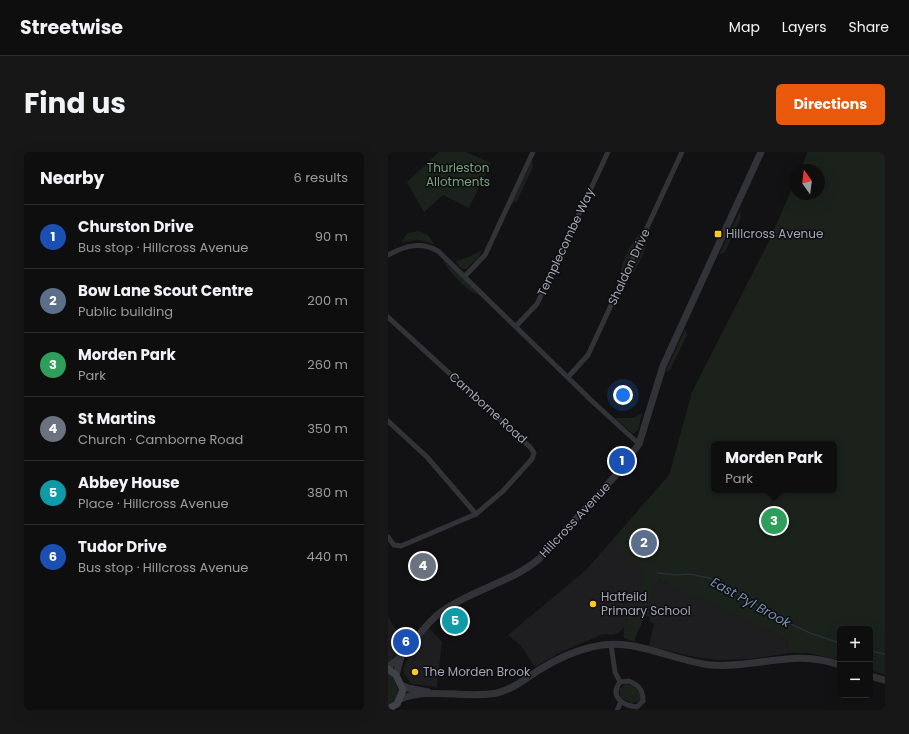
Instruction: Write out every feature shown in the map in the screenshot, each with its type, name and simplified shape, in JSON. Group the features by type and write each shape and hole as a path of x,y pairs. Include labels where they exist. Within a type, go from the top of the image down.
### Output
{"main road":[{"path":"388,668 396,675 403,690 398,704 388,709"}],"street":[{"path":"465,276 479,263 484,255 533,152"},
{"name":"Templecombe Way","path":"516,326 537,304 608,152"},
{"name":"Shaldon Drive","path":"568,377 588,355 682,152"},
{"name":"Hillcross Avenue","path":"388,668 401,657 421,630 446,609 518,574 539,559 617,474 639,444 663,366 761,152"},
{"path":"388,255 410,246 428,247 438,251 639,444"},
{"name":"Camborne Road","path":"388,317 534,452 532,459 509,486 476,514 401,546 394,545 388,537"},
{"path":"388,421 427,457 476,514"},
{"path":"401,685 432,693 486,694 503,691 515,686 540,669 565,656 592,647 612,645 631,647 713,665 807,657 837,664"},
{"path":"612,645 616,672 620,682 616,691 621,702 637,709 643,701 641,689 629,681 620,682"},
{"name":"Hillcross Avenue","path":"396,675 401,657"},
{"path":"873,677 885,680"},
{"path":"398,704 432,693"},
{"path":"617,710 621,702"}],"shaded area":[{"name":"Hatfeild Primary School","path":"616,536 649,570 638,611 619,633 601,635 559,653 535,667 521,646 508,635 585,571"},
{"path":"657,578 754,622 786,639 789,653 751,659 718,660 694,657 649,646 654,624 649,622 650,617 645,616"},
{"path":"388,617 405,645 388,664"},
{"path":"429,628 442,642 437,687 411,684 403,669 411,651"}],"green space":[{"name":"Thurleston Allotments","path":"439,152 466,152 491,163 469,208 443,195 424,212 407,182"},
{"path":"808,152 885,152 885,675 873,671 873,626 837,626 837,659 808,653 789,653 786,639 658,578 645,616 635,638 636,642 624,638 624,627 638,607 644,580 640,568 613,539 669,475 692,392 771,237 789,195 789,200 825,200 825,164 803,164"},
{"path":"532,161 533,167 517,201 511,204"},
{"path":"740,211 741,217 725,252 719,255"},
{"path":"419,231 428,235 434,244 418,240 401,242 408,233"},
{"path":"642,233 621,276 622,266 627,252 638,235"},
{"path":"647,236 646,246 641,259 634,272 627,279"},
{"path":"482,250 478,258 466,269 462,269 455,261 469,257"},
{"path":"443,260 479,294 464,286"},
{"path":"685,329 687,335 670,370 665,373"},
{"path":"642,413 638,430 633,434 615,418 633,418"},
{"path":"388,672 392,675 400,694 393,703 388,706"},
{"path":"626,684 634,686 638,690 641,698 638,702 632,703 621,698 619,689"}],"waterway":[{"name":"East Pyl Brook","path":"658,573 676,575 690,574 709,578 795,626 810,633 837,642"},
{"name":"East Pyl Brook","path":"873,652 885,654"}],"place":[{"name":"Hillcross Avenue","path":"718,234"},
{"name":"Churston Drive","path":"622,461"},
{"name":"Morden Park","path":"774,521"},
{"name":"Bow Lane Scout Centre","path":"644,543"},
{"name":"St Martins","path":"423,566"},
{"name":"Hatfeild Primary School","path":"593,604"},
{"name":"Abbey House","path":"455,621"},
{"name":"Tudor Drive","path":"406,642"},
{"name":"The Morden Brook","path":"415,672"}]}
